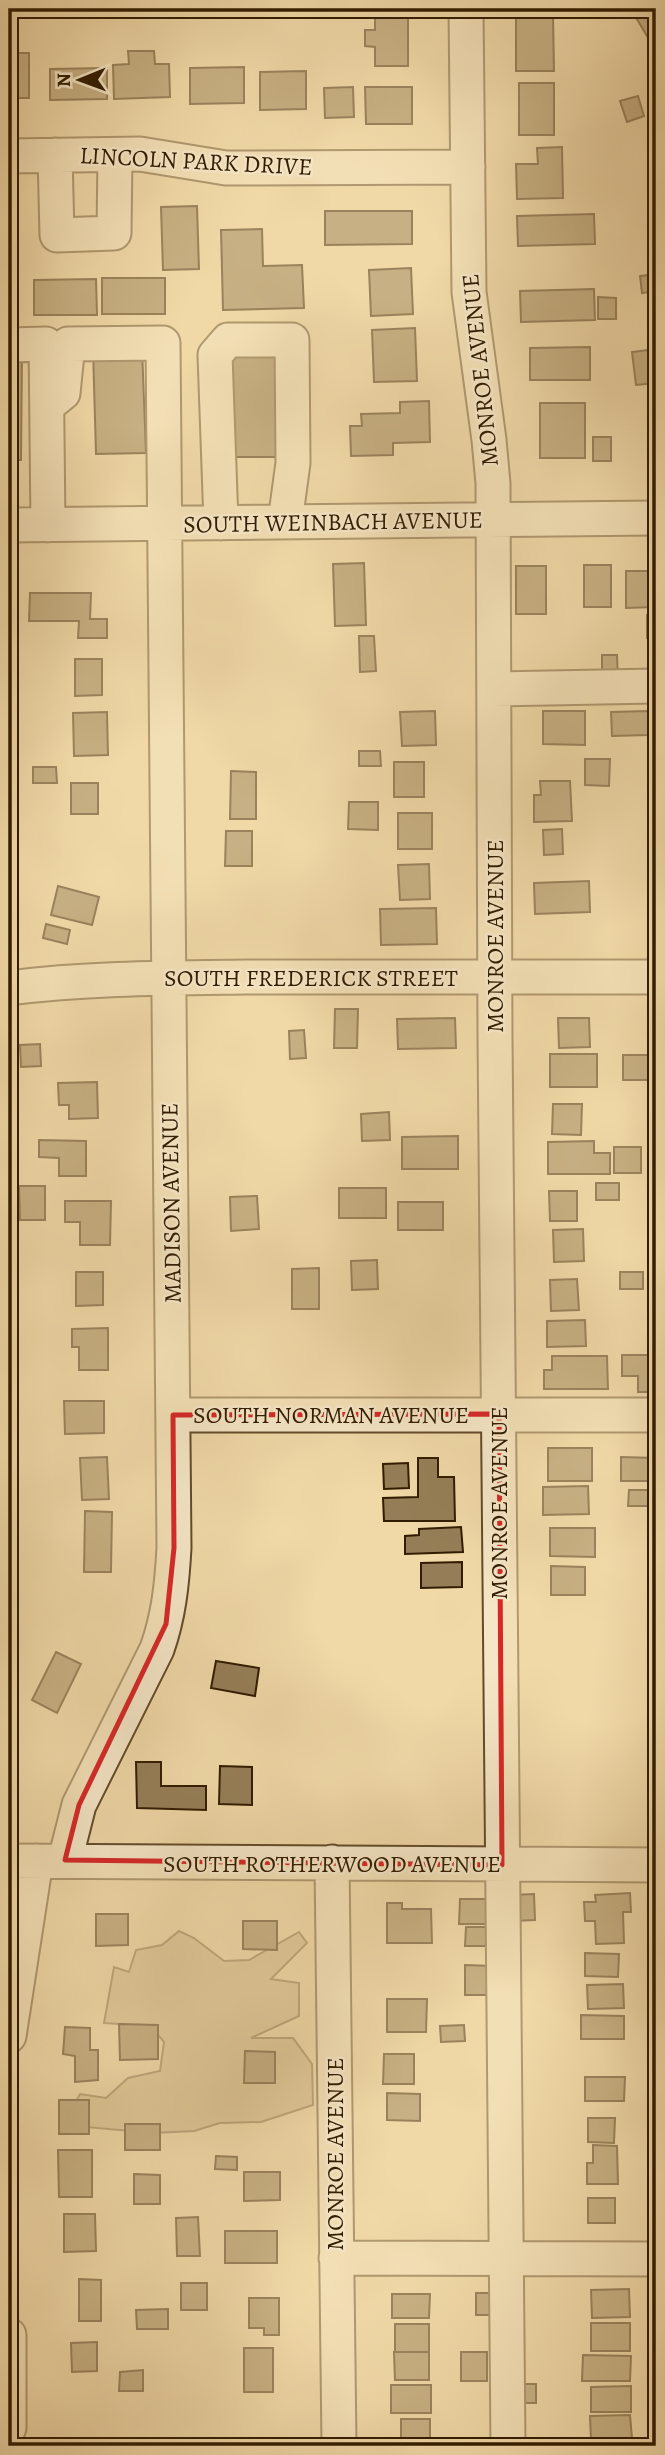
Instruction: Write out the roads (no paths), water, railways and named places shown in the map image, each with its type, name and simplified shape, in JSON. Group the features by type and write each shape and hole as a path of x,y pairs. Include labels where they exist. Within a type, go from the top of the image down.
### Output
{"street":[{"name":"MONROE AVENUE","path":"467,9 469,292 493,483 508,2446"},
{"path":"55,155 58,235 114,233 115,155"},
{"name":"LINCOLN PARK DRIVE","path":"9,156 140,155 226,168 468,167"},
{"path":"221,523 215,355 228,340 292,340 293,463 285,522"},
{"name":"MADISON AVENUE","path":"9,2036 37,1861 79,1805 138,1690 166,1624 172,1592 174,1548 163,343 68,344 63,393 47,406"},
{"path":"9,345 46,344 48,525"},
{"name":"SOUTH WEINBACH AVENUE","path":"9,525 656,519"},
{"path":"494,689 656,686"},
{"name":"SOUTH FREDERICK STREET","path":"9,988 87,980 168,978 656,977"},
{"name":"SOUTH NORMAN AVENUE","path":"173,1415 656,1415"},
{"name":"SOUTH ROTHERWOOD AVENUE","path":"37,1861 656,1865"},
{"name":"MONROE AVENUE","path":"332,1862 339,2446"},
{"path":"335,2258 656,2259"},
{"path":"9,2335 9,2428"}]}
